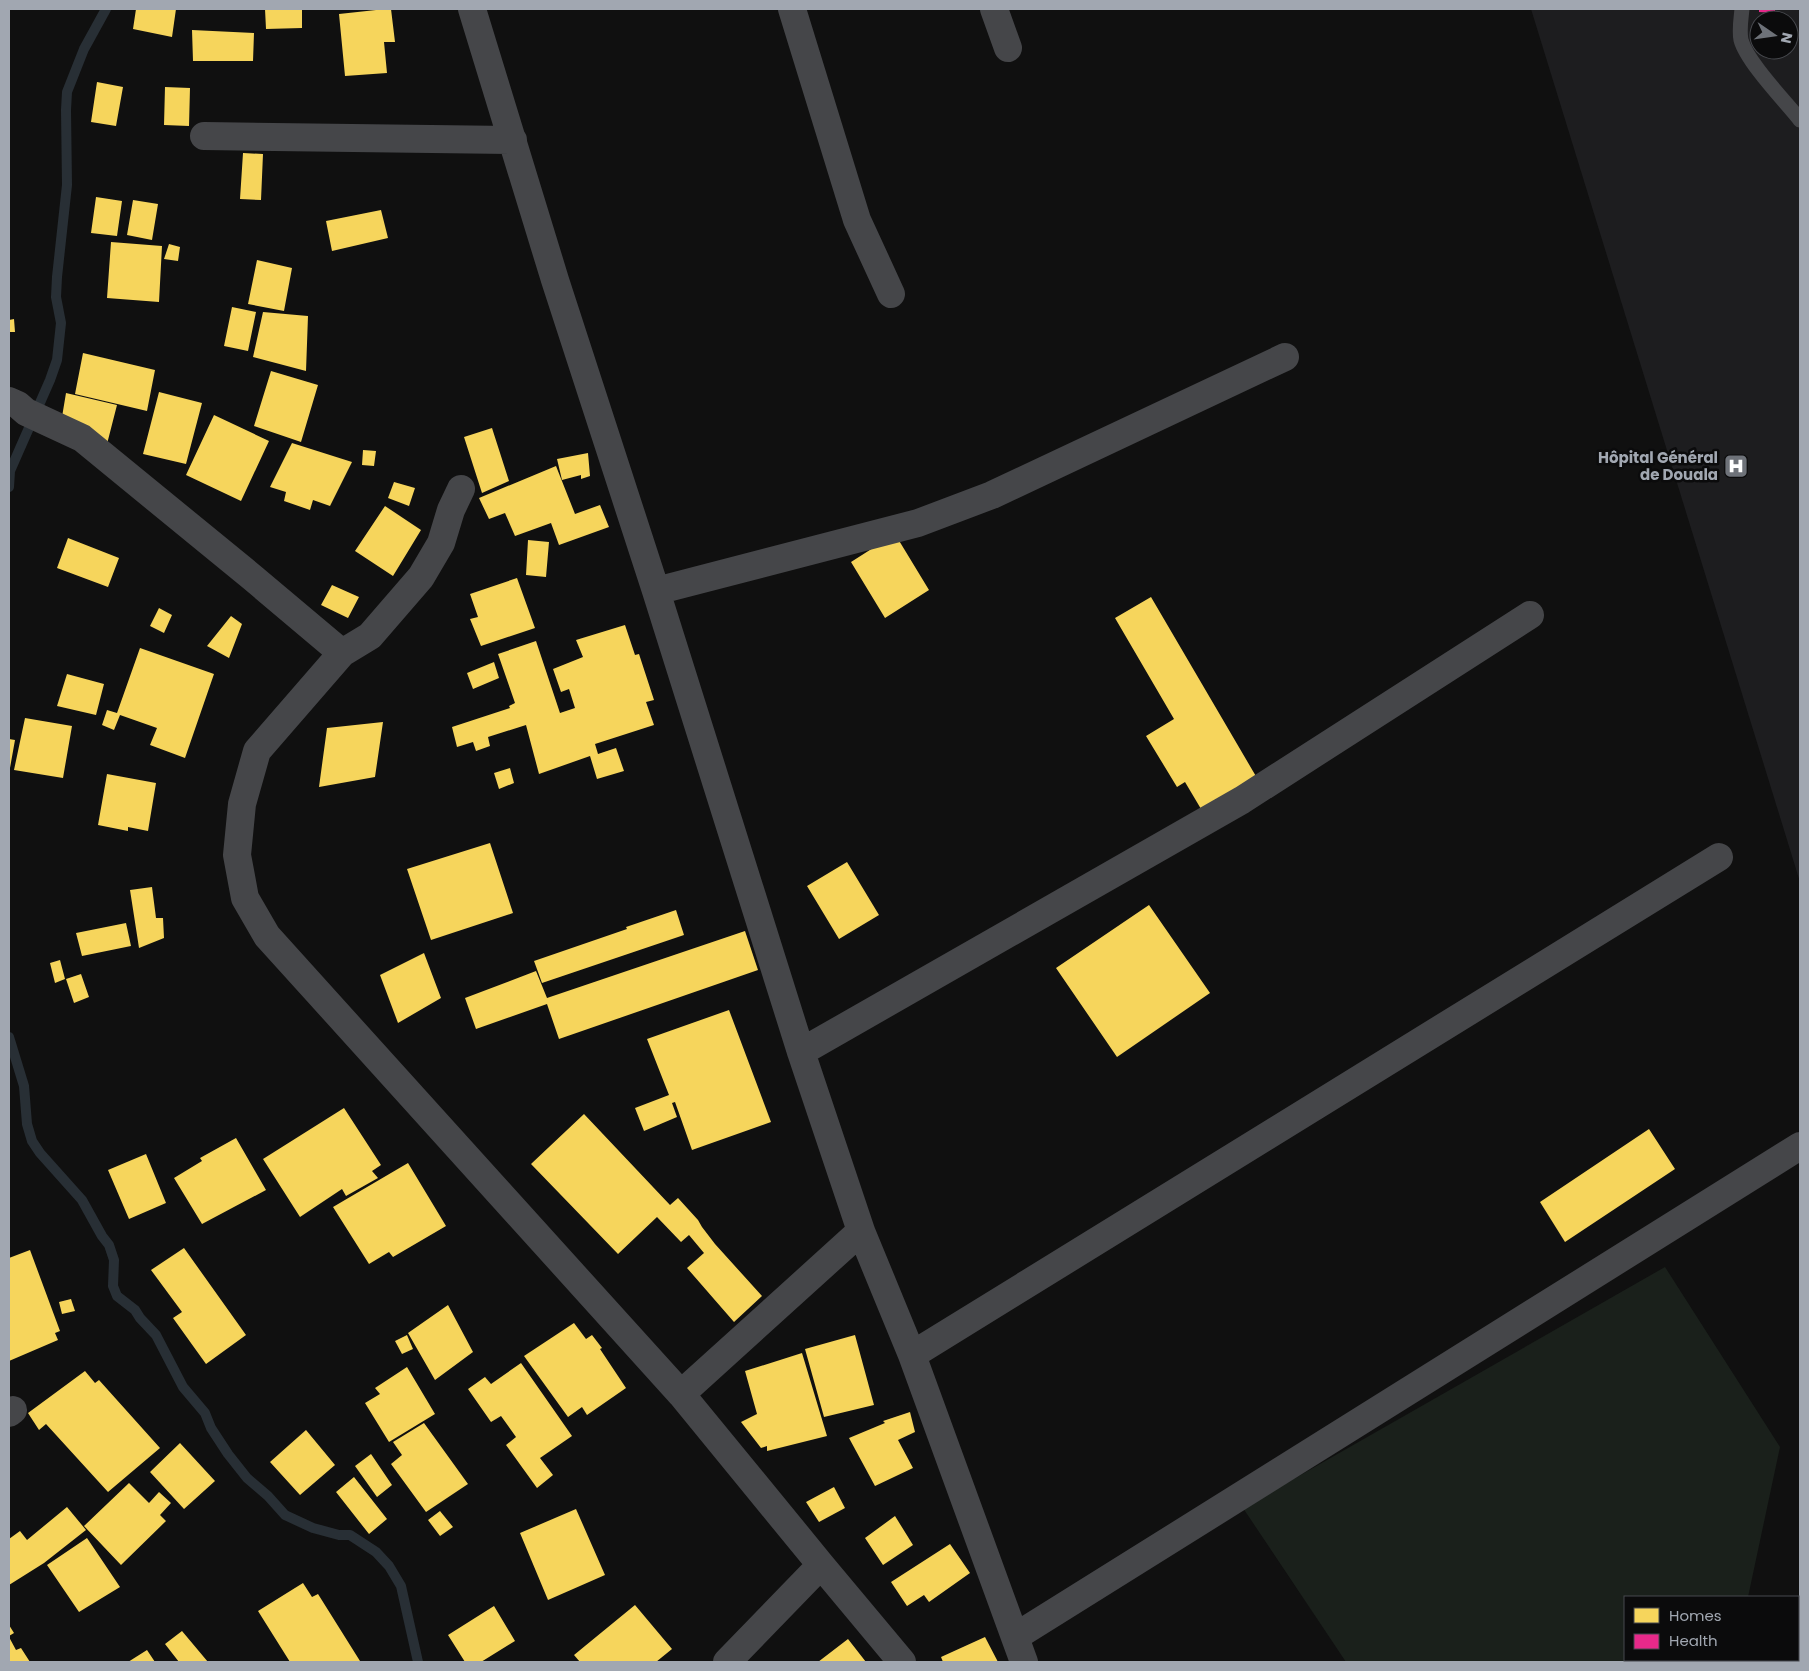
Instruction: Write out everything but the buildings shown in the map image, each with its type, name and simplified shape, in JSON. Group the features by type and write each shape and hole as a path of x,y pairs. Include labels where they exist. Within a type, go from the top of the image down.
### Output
{"street":[{"path":"472,9 555,280 861,1231 912,1355 1019,1650 1800,1146"},
{"path":"792,9 857,220 890,294"},
{"path":"994,9 1008,48"},
{"path":"204,136 513,140"},
{"path":"656,591 918,523 992,496 1285,357"},
{"path":"9,401 18,405 26,412 82,438 342,653"},
{"path":"461,489 451,510 441,543 421,577 370,636 342,653 257,751 242,804 237,855 245,898 267,936 681,1394 820,1565 902,1662"},
{"path":"802,1052 1242,800 1530,615"},
{"path":"912,1355 1719,856"},
{"path":"681,1394 861,1231"},
{"path":"727,1662 820,1565"}],"lane":[{"path":"1742,9 1740,24 1742,41 1754,64 1800,120"}],"shaded area":[{"name":"Hôpital Général de Douala","path":"1531,9 1800,9 1800,882"},
{"path":"1665,1267 1780,1447 1748,1596 1624,1596 1624,1661 1679,1661 1677,1662 1346,1662 1243,1508"}],"waterway":[{"path":"9,487 10,471 57,360 61,323 56,297 57,277 67,185 67,92 84,49 106,9"},
{"path":"9,1037 24,1086 27,1124 32,1141 40,1153 82,1200 109,1245 114,1260 113,1286 117,1296 135,1310 156,1335 183,1387 205,1413 211,1428 247,1478 268,1496 285,1515 313,1528 339,1535 350,1535 376,1552 389,1566 401,1586 418,1662"}],"place":[{"name":"Hôpital Général de Douala","path":"1736,466"}]}
